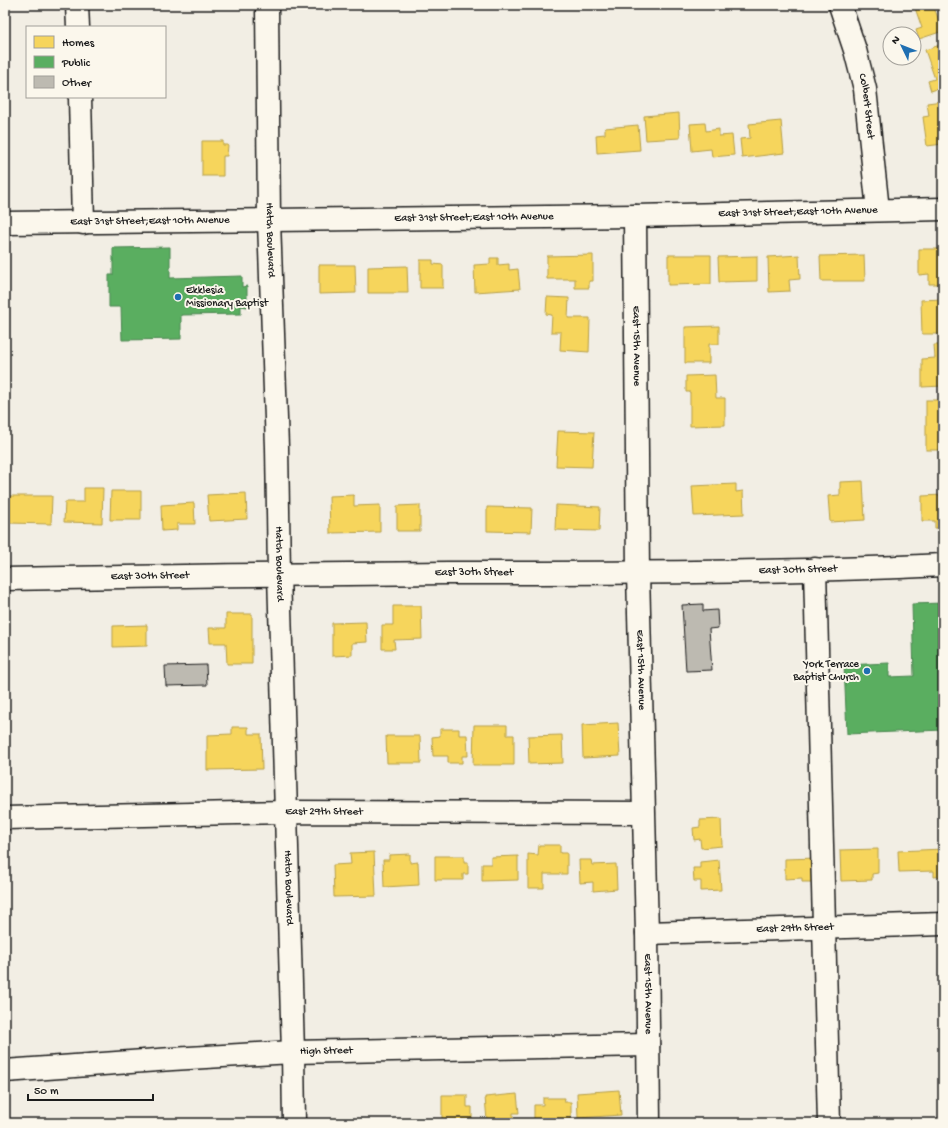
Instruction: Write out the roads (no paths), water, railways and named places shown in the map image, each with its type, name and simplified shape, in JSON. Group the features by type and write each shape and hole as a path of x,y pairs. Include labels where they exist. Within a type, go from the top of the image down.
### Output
{"street":[{"path":"77,5 78,26"},
{"name":"Hatch Boulevard","path":"267,5 269,221 277,447 294,1123"},
{"name":"Colbert Street","path":"840,5 855,50 865,89 878,210"},
{"path":"80,98 83,223"},
{"name":"East 31st Street;East 10th Avenue","path":"5,224 635,216 943,209"},
{"name":"East 15th Avenue","path":"635,216 638,572 647,933 649,1123"},
{"name":"East 30th Street","path":"5,578 280,574 638,572 943,565"},
{"path":"815,569 829,1123"},
{"name":"East 29th Street","path":"5,818 286,812 643,812"},
{"name":"East 29th Street","path":"647,933 943,924"},
{"name":"High Street","path":"5,1071 293,1052 648,1045"}],"place":[{"name":"Ekklesia Missionary Baptist","path":"178,297"},
{"name":"York Terrace Baptist Church","path":"867,671"}]}
